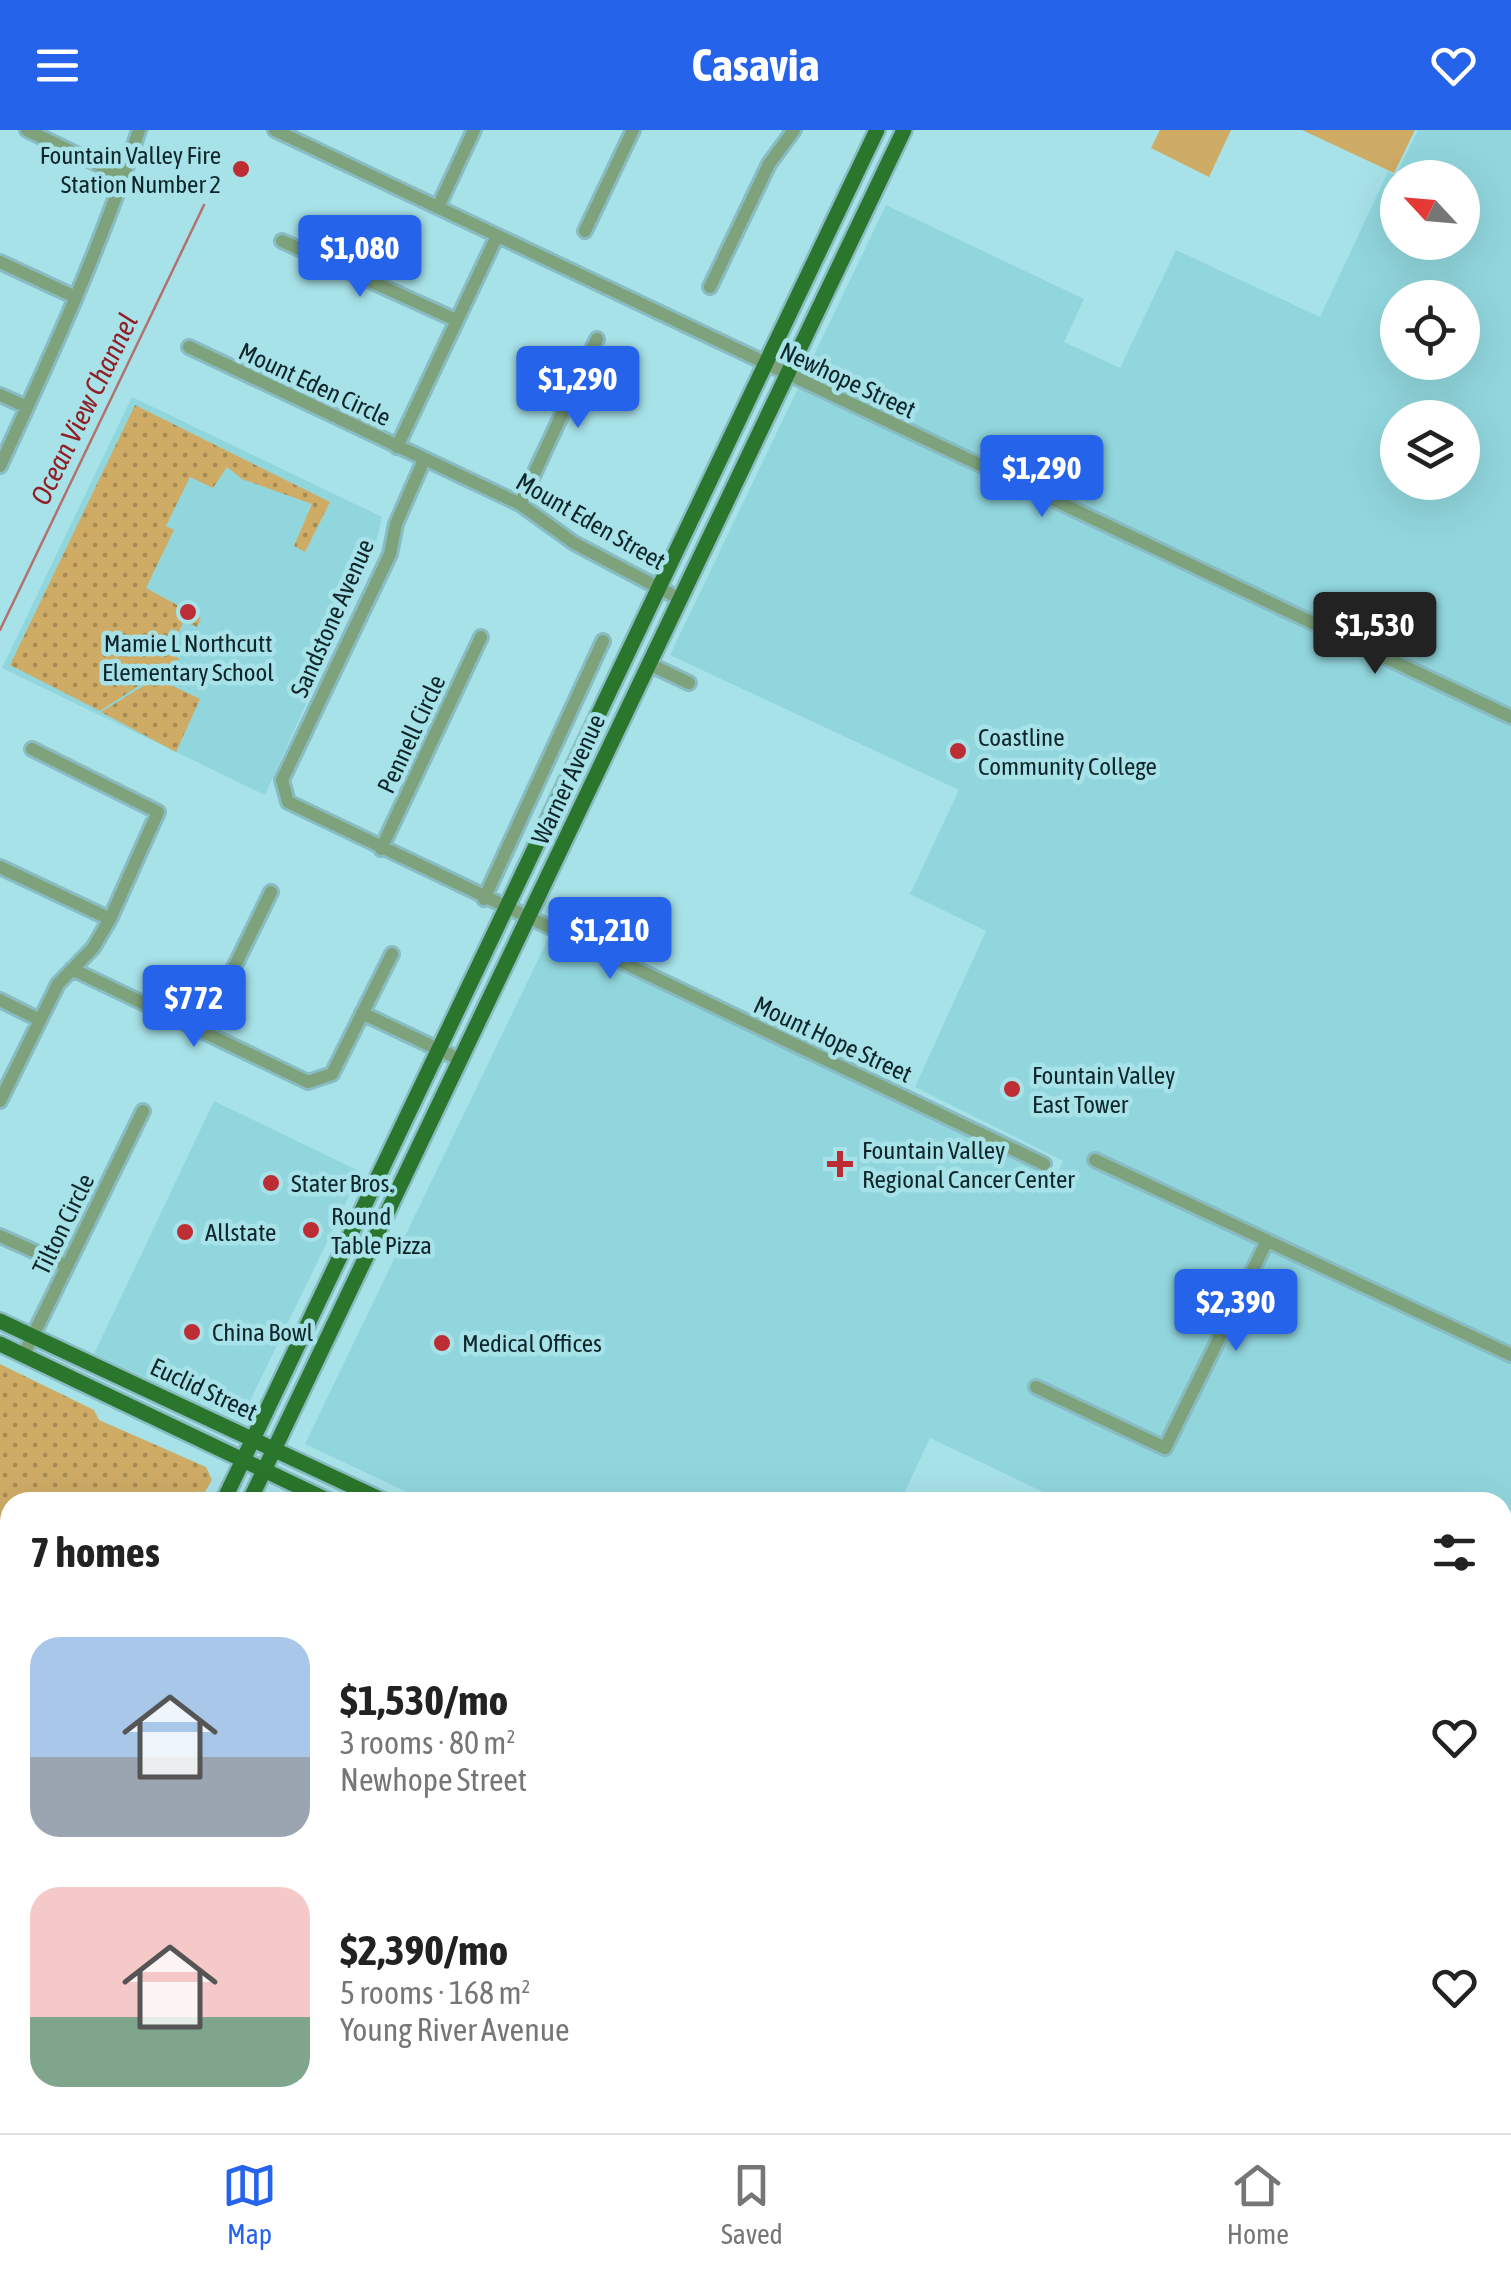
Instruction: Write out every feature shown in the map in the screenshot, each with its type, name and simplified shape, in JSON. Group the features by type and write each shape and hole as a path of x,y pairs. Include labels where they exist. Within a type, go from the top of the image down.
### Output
{"main road":[{"name":"Warner Avenue","path":"228,1492 876,130"},
{"name":"Warner Avenue","path":"254,1492 904,130"},
{"path":"397,1195 390,1178 403,1146 403,1128"},
{"name":"Euclid Street","path":"0,1322 365,1492"},
{"name":"Euclid Street","path":"0,1344 310,1492"}],"street":[{"path":"27,130 126,178"},
{"path":"0,466 56,346 73,296 126,178 139,130"},
{"name":"Newhope Street","path":"275,130 301,135 496,238 1511,718"},
{"path":"438,207 474,130"},
{"path":"585,231 632,130"},
{"path":"710,287 769,164 794,130"},
{"path":"397,448 496,238"},
{"path":"282,241 456,320"},
{"path":"0,262 73,296"},
{"path":"520,504 597,339"},
{"name":"Mount Eden Circle","path":"189,346 424,460"},
{"path":"0,394 27,407"},
{"name":"Mount Eden Street","path":"424,460 520,504 574,543 680,598"},
{"name":"Sandstone Avenue","path":"284,794 285,773 390,554 396,524 424,460"},
{"name":"Pennell Circle","path":"382,849 481,637"},
{"name":"Warner Avenue","path":"484,899 603,641"},
{"path":"649,664 689,683"},
{"path":"0,1100 58,984 110,920 158,812 32,749"},
{"name":"Mount Hope Street","path":"284,794 292,806 1044,1164"},
{"path":"0,867 110,920"},
{"path":"203,1031 270,892"},
{"path":"72,969 308,1082 324,1080 332,1074 392,954"},
{"path":"0,1000 40,1020"},
{"path":"362,1012 461,1060"},
{"name":"Tilton Circle","path":"24,1356 143,1112"},
{"path":"1096,1160 1511,1355"},
{"path":"0,1236 67,1266"},
{"path":"1036,1387 1165,1448 1268,1241"}],"shaded area":[{"path":"1160,130 1231,130 1209,177 1151,148"},
{"path":"1302,130 1415,130 1400,160 1380,160 1380,166"},
{"path":"1418,130 1511,130 1511,1492 1043,1492 930,1438 905,1492 407,1492 305,1444 549,937 1056,1177 1063,1161 915,1087 986,931 910,894 959,790 670,655 886,205 1084,299 1064,342 1120,368 1176,250 1320,317 1380,189 1380,260 1480,260 1480,160 1403,160"},
{"name":"Mamie L Northcutt Elementary School","path":"132,397 382,517 373,556 265,795 2,668"},
{"path":"135,405 330,502 305,552 294,546 312,504 242,479 227,467 213,488 190,477 166,526 174,530 146,588 201,618 197,627 184,621 179,632 171,629 162,649 180,659 100,711 10,665"},
{"path":"156,678 200,699 176,752 101,712"},
{"path":"214,1101 361,1172 246,1409 228,1415 94,1354"},
{"path":"0,1364 94,1410 99,1420 206,1467 212,1480 205,1492 0,1492"}],"waterway":[{"name":"Ocean View Channel","path":"0,630 204,205"}],"place":[{"name":"Fountain Valley Fire Station Number 2","path":"241,169"},
{"name":"Mamie L Northcutt Elementary School","path":"188,612"},
{"name":"Coastline Community College","path":"958,751"},
{"name":"Fountain Valley East Tower","path":"1012,1089"},
{"name":"Fountain Valley Regional Cancer Center","path":"840,1164"},
{"name":"Stater Bros.","path":"271,1183"},
{"name":"Round Table Pizza","path":"311,1230"},
{"name":"Allstate","path":"185,1232"},
{"name":"China Bowl","path":"192,1332"},
{"name":"Medical Offices","path":"442,1343"}]}
